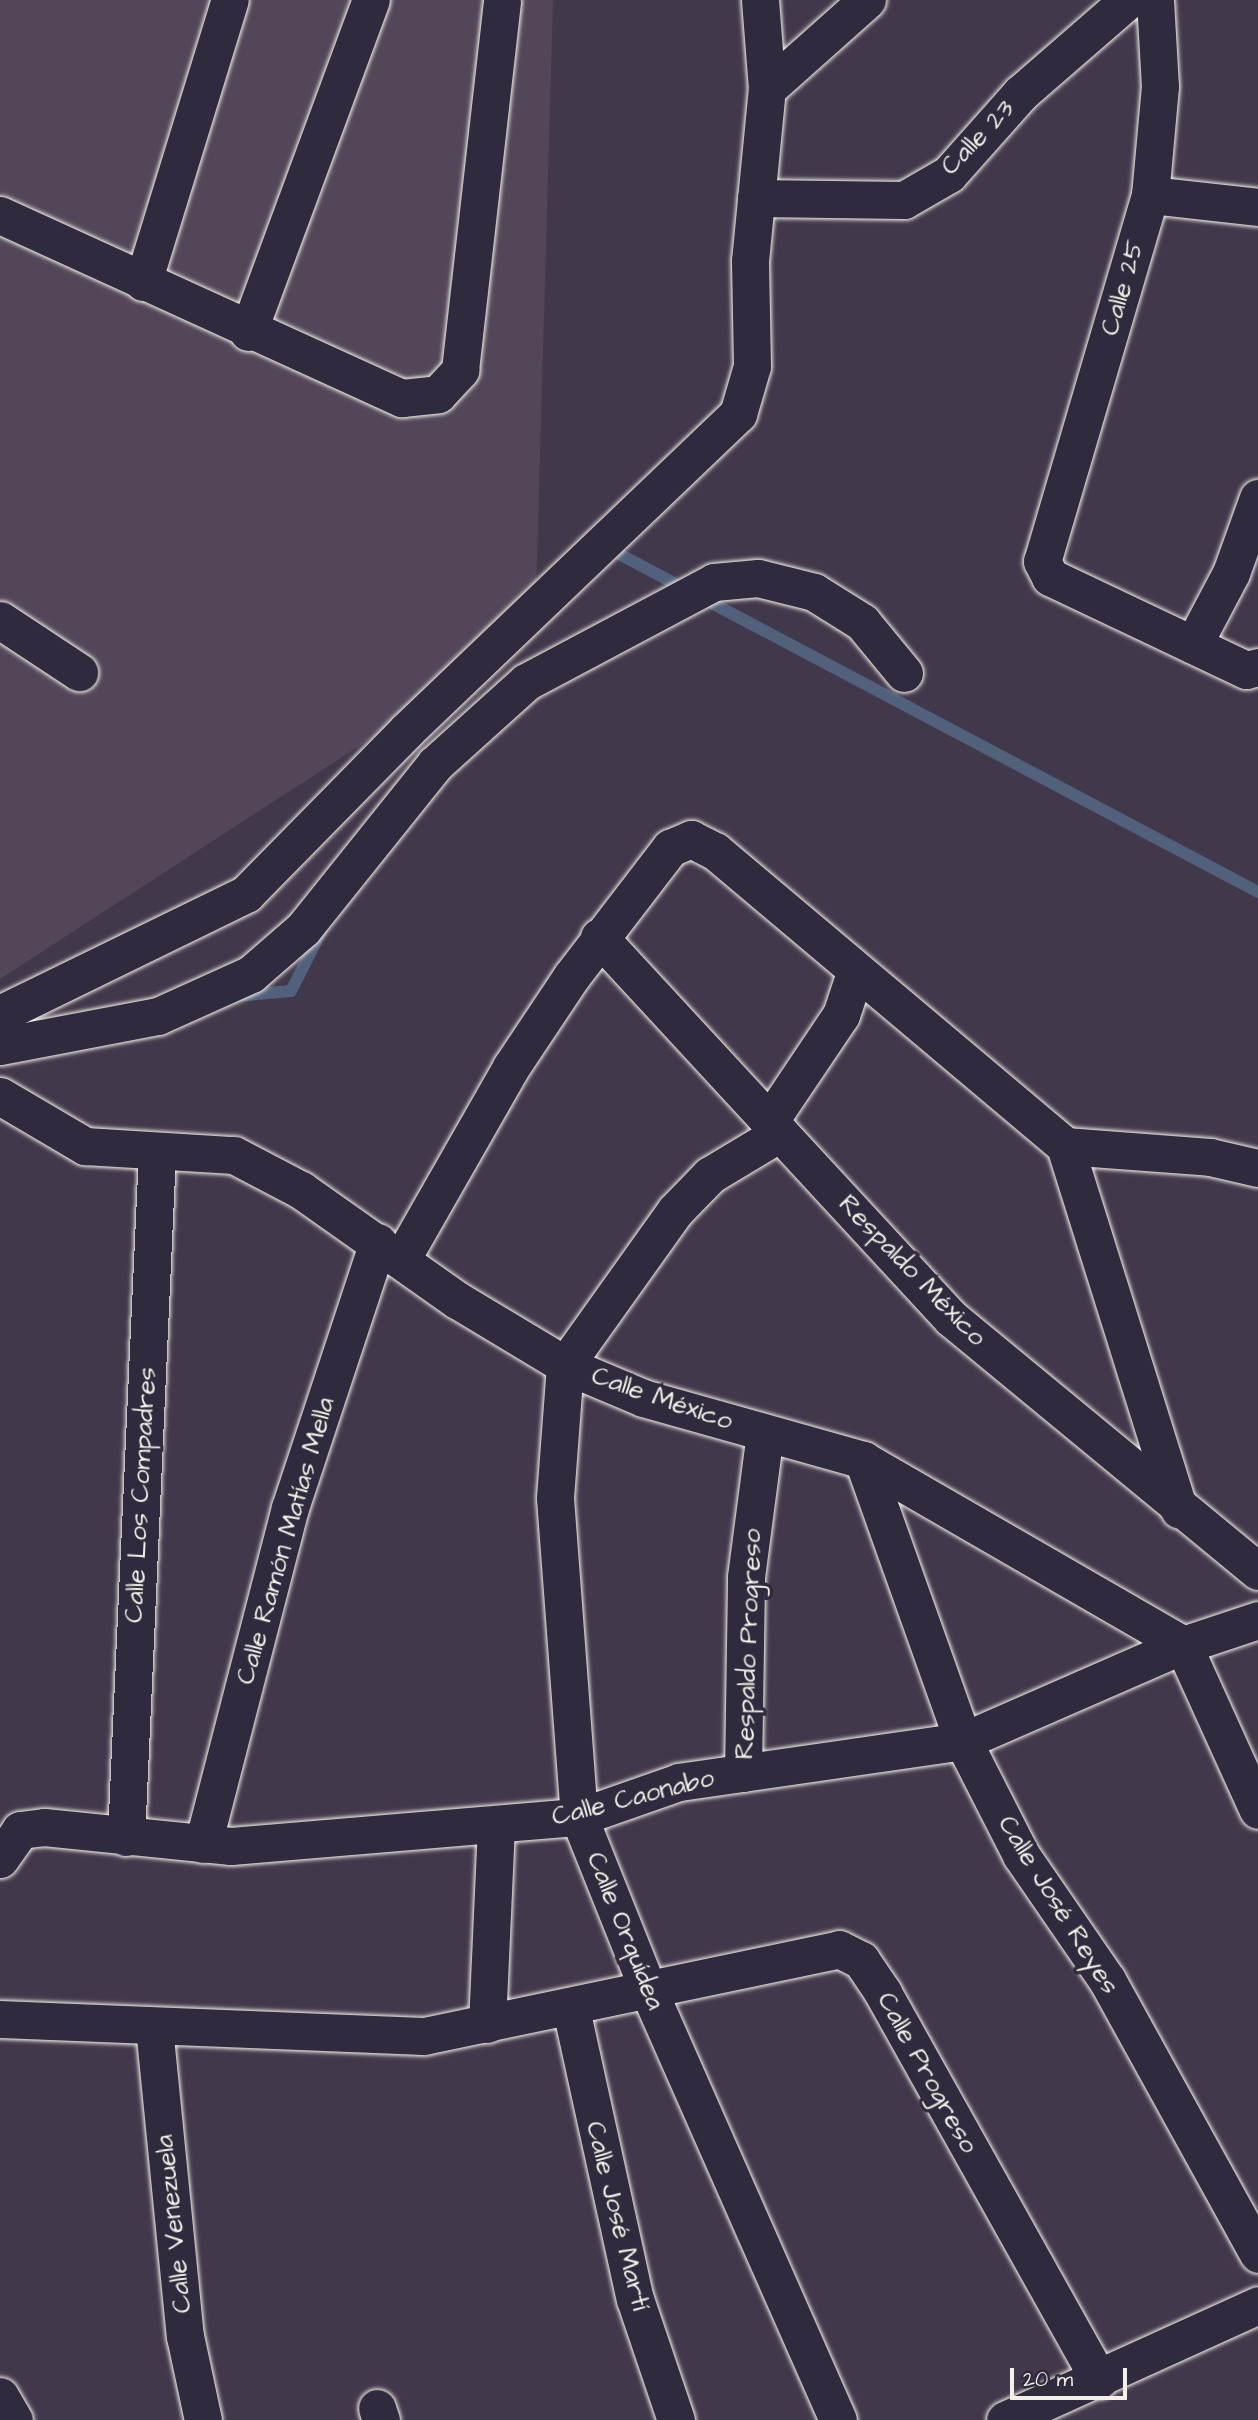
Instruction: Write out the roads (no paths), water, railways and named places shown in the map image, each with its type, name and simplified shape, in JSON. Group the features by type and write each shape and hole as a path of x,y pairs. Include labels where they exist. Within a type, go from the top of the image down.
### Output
{"street":[{"path":"143,282 230,0"},
{"path":"248,332 371,0"},
{"path":"0,215 248,332 402,398 438,394 460,370 502,0"},
{"path":"0,1014 246,894 407,730 738,414 752,366 748,321 767,89 760,0"},
{"path":"767,89 867,0"},
{"name":"Calle 23","path":"756,198 904,200 949,174 1021,93 1128,0"},
{"name":"Calle 25","path":"1155,0 1160,86 1150,195 1044,569 1193,645"},
{"path":"1150,195 1258,207"},
{"path":"1258,498 1231,573 1193,645 1246,670 1258,667"},
{"path":"0,1046 158,1016 251,974 303,929 435,764 526,682 714,582 758,578 814,592 862,622 904,673"},
{"path":"0,620 79,673"},
{"name":"Calle Ramón Matías Mella","path":"203,1844 290,1508 390,1251 599,937 670,848 691,839 715,851 856,970"},
{"name":"Respaldo México","path":"599,937 951,1318 1179,1510 1258,1571"},
{"path":"565,1365 675,1211 710,1175 775,1127 835,1026 856,970 1065,1146 1179,1510"},
{"name":"Calle México","path":"5,1101 85,1146 234,1156 301,1190 565,1365 643,1398 863,1460 1183,1645"},
{"path":"1065,1146 1210,1157 1258,1168"},
{"name":"Calle Los Compadres","path":"126,1837 157,1152"},
{"name":"Calle Orquídea","path":"565,1365 555,1498 579,1817 646,1987 838,2420"},
{"name":"Respaldo Progreso","path":"743,1773 746,1577 765,1433"},
{"name":"Calle José Reyes","path":"863,1460 963,1741 1021,1855 1107,1980 1258,2255"},
{"path":"1258,1620 1183,1645 1258,1810"},
{"name":"Calle Caonabo","path":"10,1844 126,1837 203,1844 579,1817 679,1782 963,1741 1183,1645"},
{"path":"487,2024 496,1825"},
{"name":"Calle Progreso","path":"0,2019 424,2036 571,2009 646,1987 839,1949 861,1960 1099,2380"},
{"name":"Calle José Martí","path":"571,2009 635,2298 676,2420"},
{"name":"Calle Venezuela","path":"154,2027 185,2336 203,2420"},
{"path":"1005,2420 1046,2413 1099,2380 1258,2305"},
{"path":"0,2396 14,2420"}],"waterway":[{"path":"604,546 1258,892"},
{"path":"235,996 291,991 322,930"}]}
